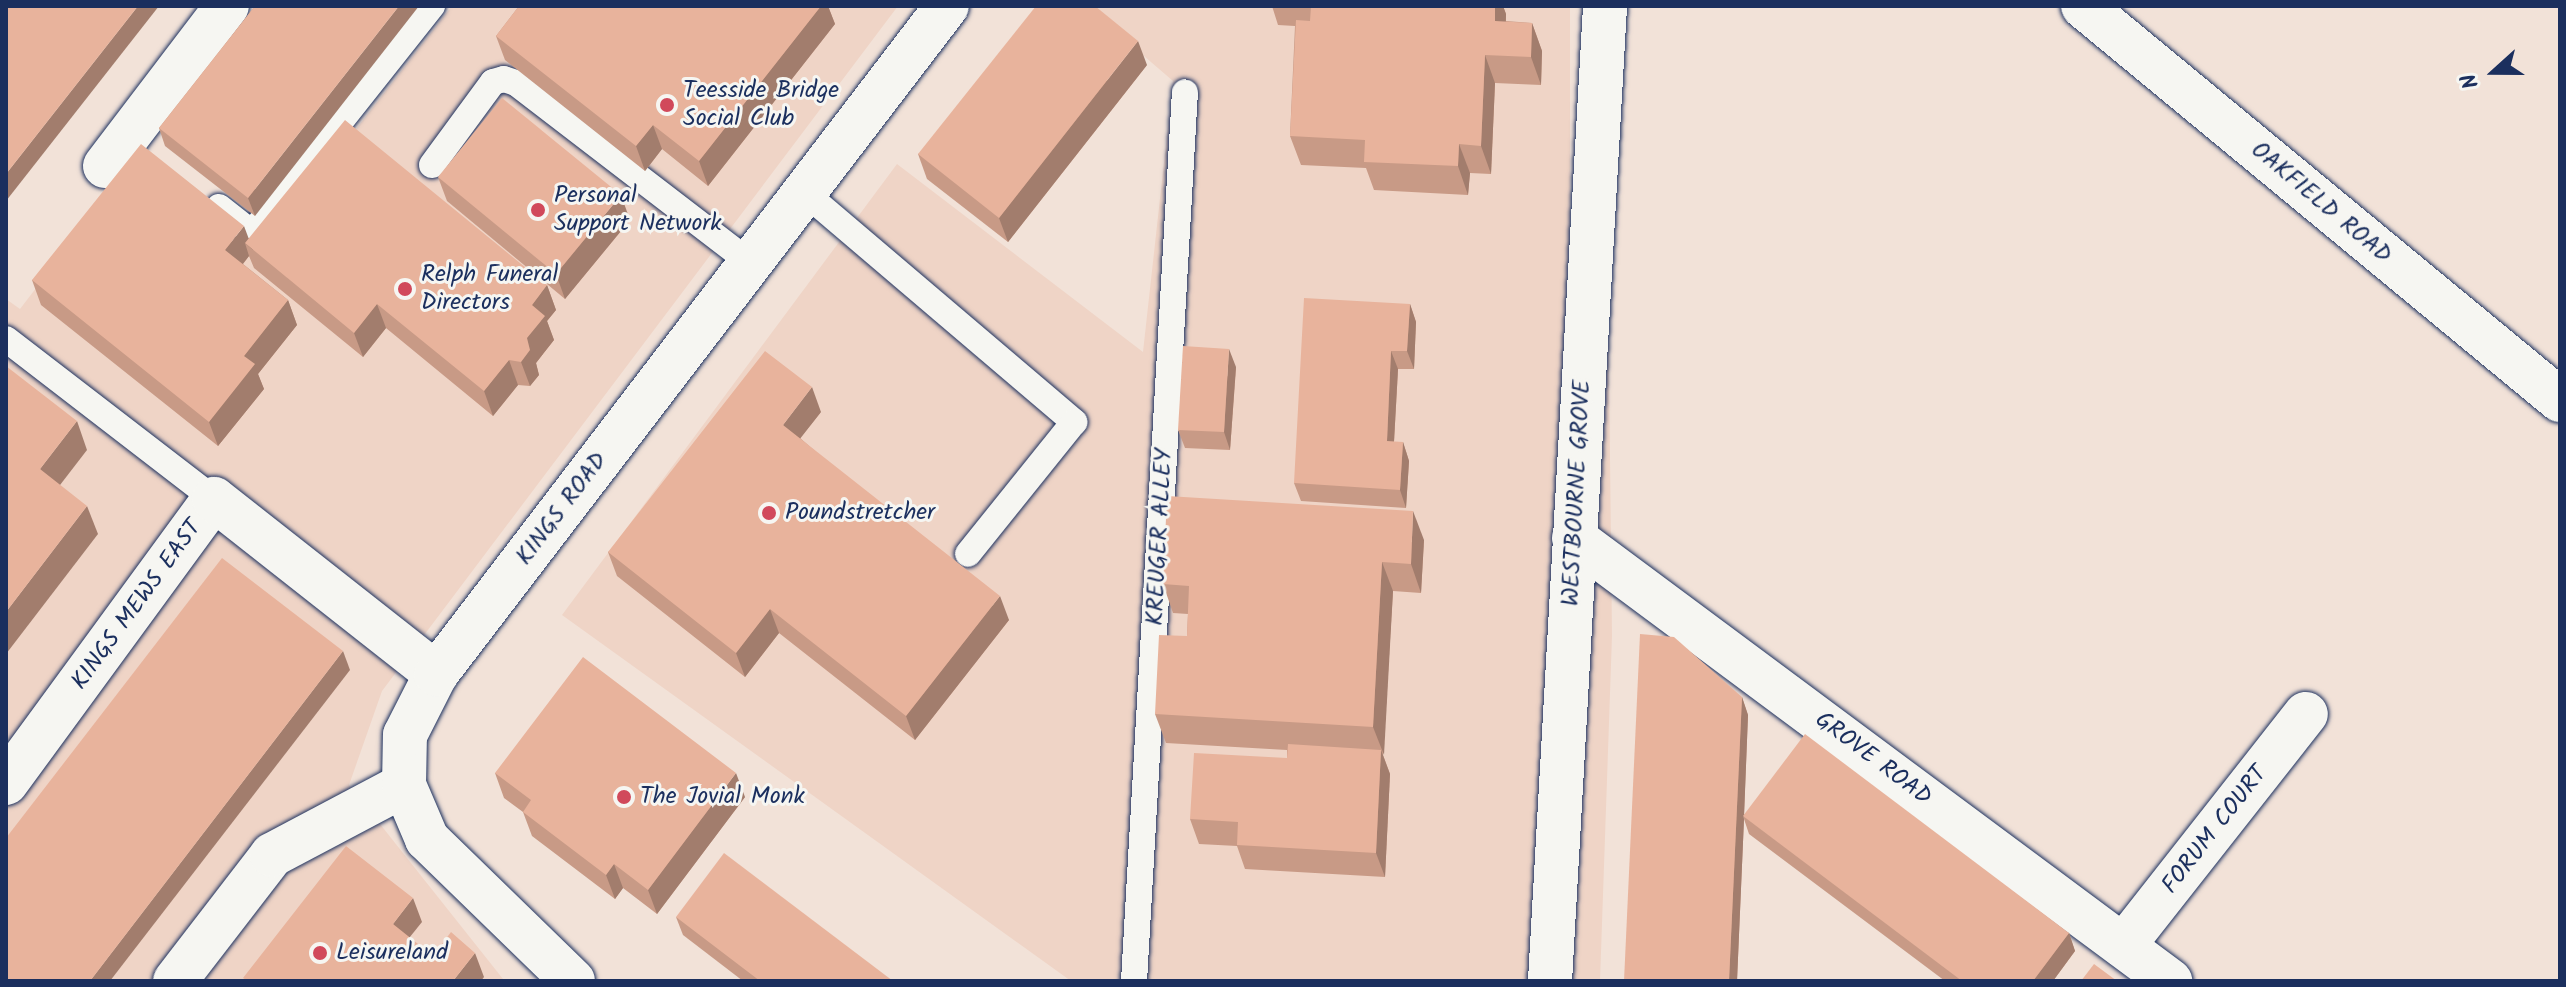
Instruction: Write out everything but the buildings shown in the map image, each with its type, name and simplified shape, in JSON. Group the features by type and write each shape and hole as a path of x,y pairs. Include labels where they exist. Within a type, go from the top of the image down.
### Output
{"street":[{"path":"128,151 227,6"},
{"name":"KINGS ROAD","path":"404,785 405,735 436,674 947,6"},
{"name":"WESTBOURNE GROVE","path":"1550,981 1605,6"},
{"name":"OAKFIELD ROAD","path":"2083,6 2560,400"},
{"name":"KINGS MEWS EAST","path":"6,783 214,499 436,674"},
{"name":"GROVE ROAD","path":"1574,538 2170,981"},
{"name":"FORUM COURT","path":"2124,945 2306,714"},
{"path":"175,981 272,855 404,785 427,839 573,981"}],"lane":[{"path":"195,188 252,233 432,6"},
{"path":"432,165 493,82 504,79 516,83 751,263"},
{"name":"KREUGER ALLEY","path":"1134,981 1185,92"},
{"path":"804,192 1074,422 968,554"},
{"path":"6,339 214,499"}],"shaded area":[{"path":"452,6 898,6 382,691 349,785 503,979 6,981 6,299 20,309 142,150 265,246"},
{"path":"1086,6 1570,6 1570,275 1608,276 1612,636 1600,981 1071,981 562,615 897,164 1143,352 1173,81"}],"place":[{"name":"Teesside Bridge Social Club","path":"667,105"},
{"name":"Personal Support Network","path":"538,210"},
{"name":"Relph Funeral Directors","path":"405,289"},
{"name":"Poundstretcher","path":"769,513"},
{"name":"The Jovial Monk","path":"624,797"},
{"name":"Leisureland","path":"320,953"}]}
